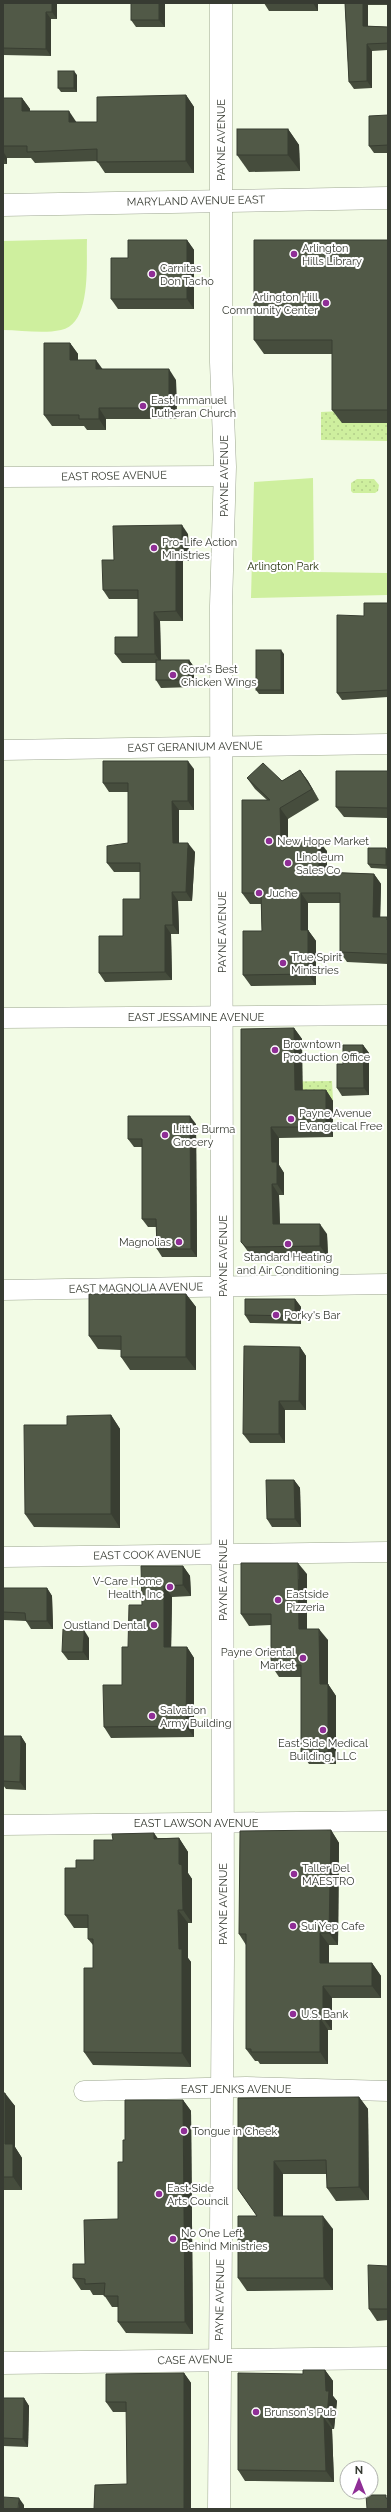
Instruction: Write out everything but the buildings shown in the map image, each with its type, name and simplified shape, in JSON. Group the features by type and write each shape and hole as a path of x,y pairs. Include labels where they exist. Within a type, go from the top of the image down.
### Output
{"street":[{"name":"PAYNE AVENUE","path":"219,2509 223,1824 221,606 225,476 221,362 221,3"},
{"name":"MARYLAND AVENUE EAST","path":"3,205 388,198"},
{"name":"EAST ROSE AVENUE","path":"3,477 225,476"},
{"name":"EAST GERANIUM AVENUE","path":"3,750 388,744"},
{"name":"EAST JESSAMINE AVENUE","path":"3,1018 388,1016"},
{"name":"EAST MAGNOLIA AVENUE","path":"3,1290 388,1284"},
{"name":"EAST COOK AVENUE","path":"3,1558 388,1552"},
{"name":"EAST LAWSON AVENUE","path":"3,1825 223,1824 388,1820"},
{"name":"EAST JENKS AVENUE","path":"84,2091 222,2088 388,2090"},
{"name":"CASE AVENUE","path":"3,2363 388,2358"}],"green space":[{"path":"87,239 87,277 83,305 78,317 71,325 61,330 47,332 3,330 3,241"},
{"path":"342,411 388,423 388,441 321,440 321,412"},
{"name":"Arlington Park","path":"313,478 314,572 388,573 388,595 251,598 254,482"},
{"path":"357,479 374,479 379,485 378,491 375,493 353,493 351,491 351,483"},
{"path":"332,1081 333,1101 249,1101 249,1082"}],"place":[{"name":"Arlington Hills Library","path":"294,254"},
{"name":"Carnitas Don Tacho","path":"152,274"},
{"name":"Arlington Hill Community Center","path":"326,303"},
{"name":"East Immanuel Lutheran Church","path":"143,406"},
{"name":"Pro-Life Action Ministries","path":"154,548"},
{"name":"Cora's Best Chicken Wings","path":"173,675"},
{"name":"New Hope Market","path":"269,841"},
{"name":"Linoleum Sales Co","path":"288,863"},
{"name":"Juche","path":"259,893"},
{"name":"True Spirit Ministries","path":"283,963"},
{"name":"Browntown Production Office","path":"275,1050"},
{"name":"Payne Avenue Evangelical Free","path":"291,1119"},
{"name":"Little Burma Grocery","path":"165,1135"},
{"name":"Magnolias","path":"179,1242"},
{"name":"Standard Heating and Air Conditioning","path":"288,1244"},
{"name":"Porky's Bar","path":"276,1315"},
{"name":"V-Care Home Health, Inc","path":"170,1587"},
{"name":"Eastside Pizzeria","path":"278,1600"},
{"name":"Oustland Dental","path":"154,1625"},
{"name":"Payne Oriental Market","path":"303,1658"},
{"name":"Salvation Army Building","path":"152,1716"},
{"name":"East Side Medical Building, LLC","path":"323,1730"},
{"name":"Taller Del MAESTRO","path":"294,1874"},
{"name":"Sui Yep Cafe","path":"293,1926"},
{"name":"U.S. Bank","path":"293,2014"},
{"name":"Tongue in Cheek","path":"184,2131"},
{"name":"East Side Arts Council","path":"159,2194"},
{"name":"No One Left Behind Ministries","path":"173,2239"},
{"name":"Brunson's Pub","path":"256,2412"}]}
